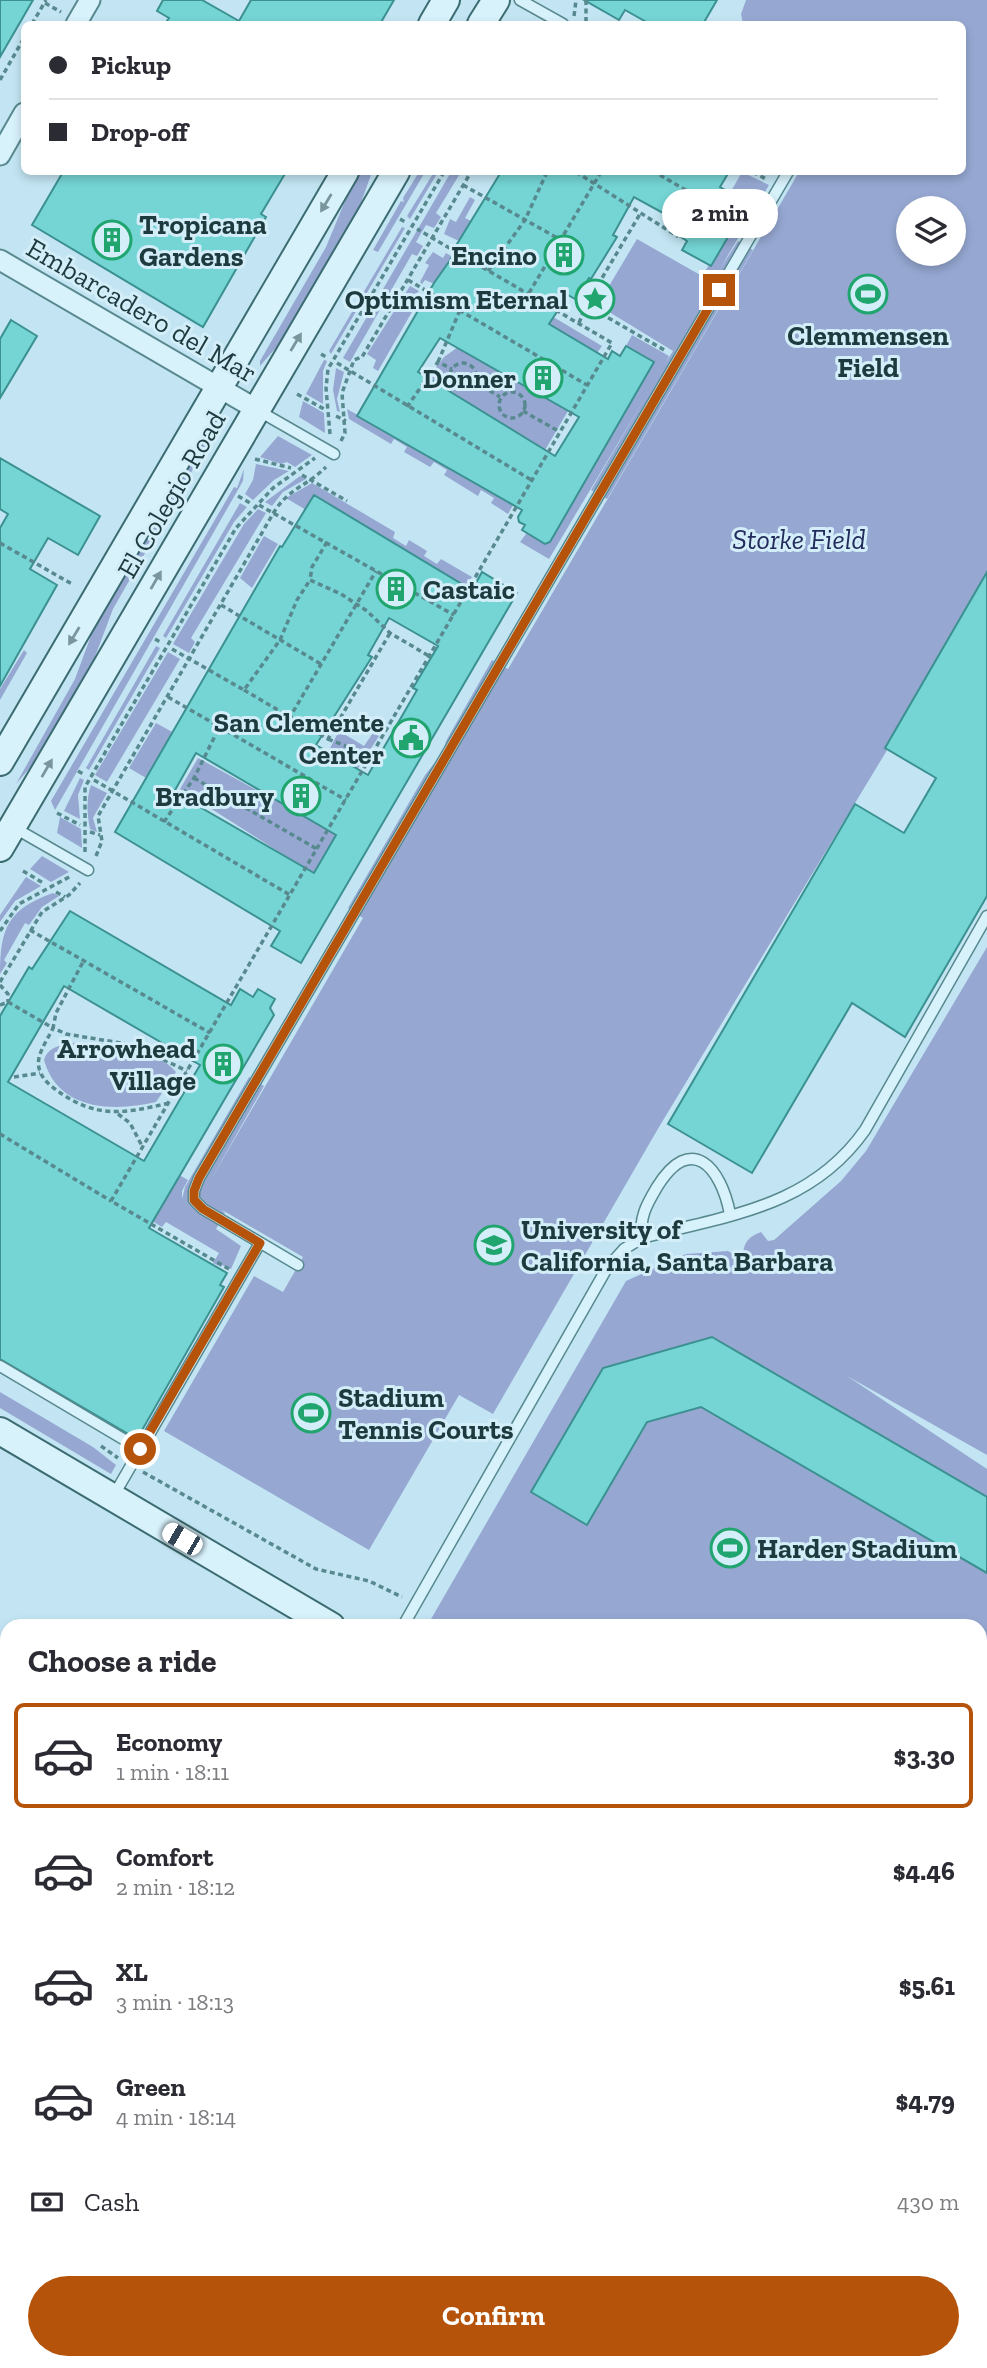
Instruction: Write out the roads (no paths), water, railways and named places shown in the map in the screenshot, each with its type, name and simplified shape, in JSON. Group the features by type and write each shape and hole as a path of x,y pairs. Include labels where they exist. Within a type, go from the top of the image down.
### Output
{"main road":[{"path":"434,21 446,0"},
{"path":"483,21 496,0"},
{"name":"El Colegio Road","path":"0,762 343,175"},
{"name":"El Colegio Road","path":"4,832 394,175"},
{"path":"0,1431 111,1499 319,1619"}],"street":[{"path":"78,21 90,0"},
{"path":"0,155 21,118"},
{"name":"Embarcadero del Mar","path":"0,260 256,409"}],"lane":[{"path":"520,0 558,21"},
{"path":"298,1265 203,1209 194,1200 199,1178 786,175"},
{"path":"256,409 334,454"},
{"path":"4,832 84,867"},
{"path":"407,1619 607,1268 624,1249 642,1238 780,1201 827,1173 849,1153 987,916"},
{"path":"642,1238 640,1226 644,1208 668,1169 679,1161 703,1162 716,1172 725,1190 730,1214"},
{"path":"111,1499 260,1243"},
{"path":"0,1366 140,1449"}],"place":[{"name":"Tropicana Gardens","path":"112,240"},
{"name":"Encino","path":"564,255"},
{"name":"Clemmensen Field","path":"868,294"},
{"name":"Optimism Eternal","path":"595,299"},
{"name":"Donner","path":"543,378"},
{"name":"Castaic","path":"396,589"},
{"name":"San Clemente Center","path":"411,738"},
{"name":"Bradbury","path":"301,796"},
{"name":"Arrowhead Village","path":"223,1064"},
{"name":"University of California, Santa Barbara","path":"494,1245"},
{"name":"Stadium Tennis Courts","path":"311,1413"},
{"name":"Harder Stadium","path":"730,1548"}],"park label":[{"name":"Storke Field","path":"799,539"}]}
